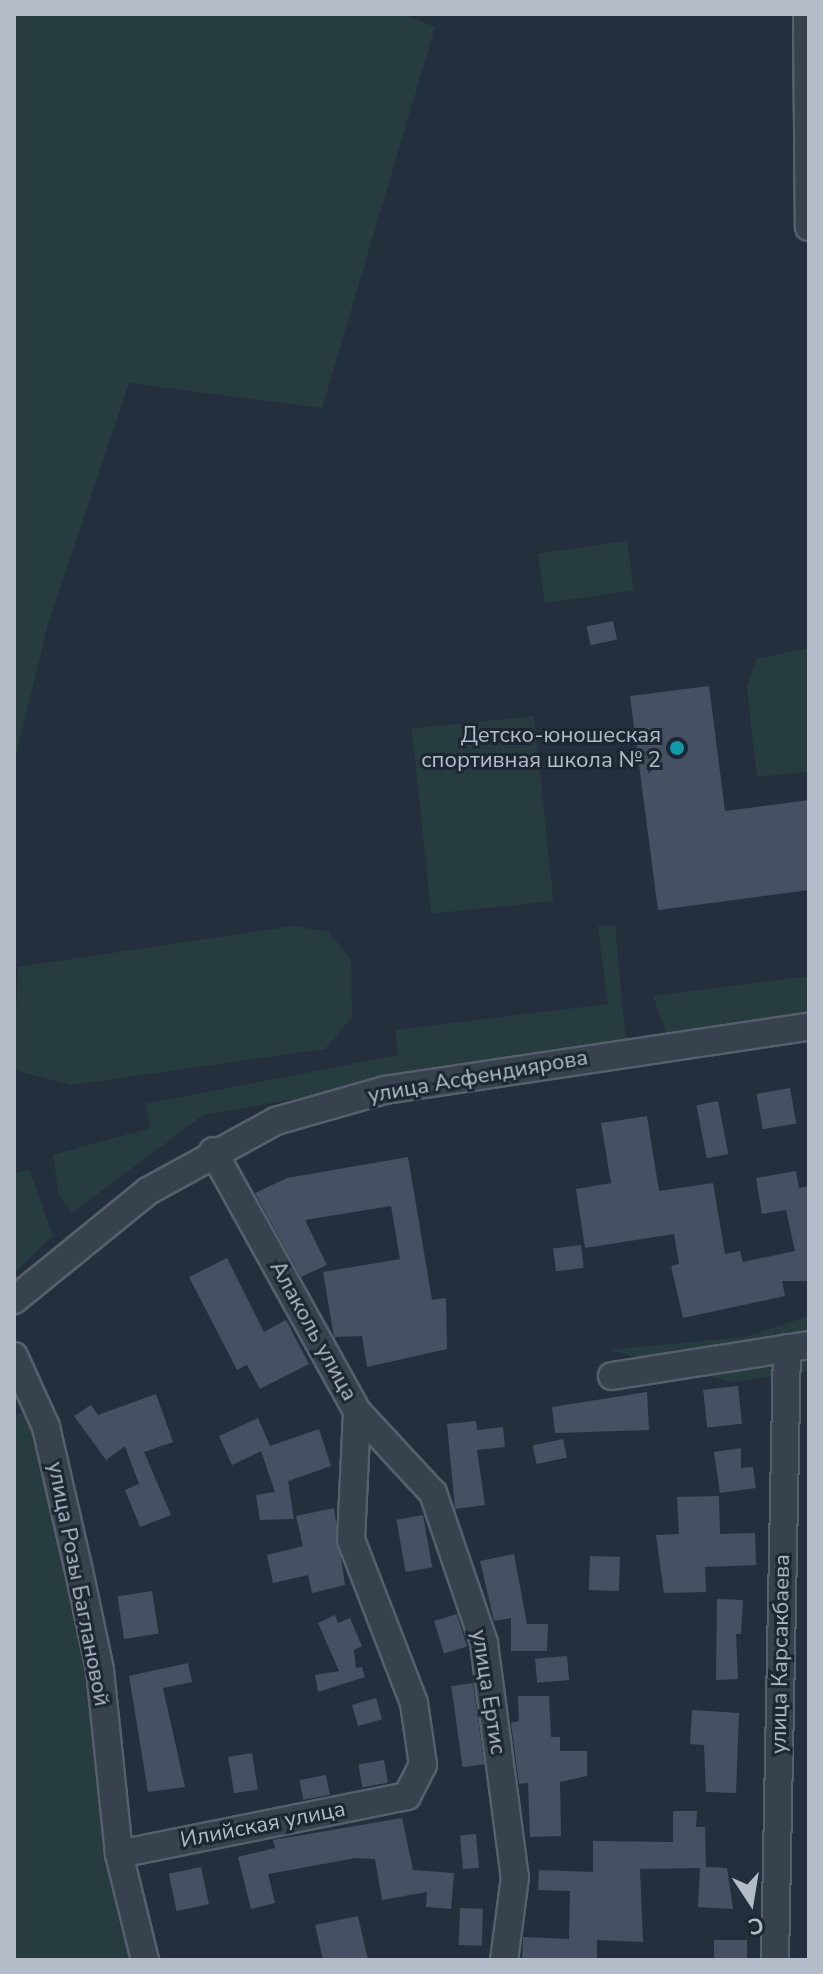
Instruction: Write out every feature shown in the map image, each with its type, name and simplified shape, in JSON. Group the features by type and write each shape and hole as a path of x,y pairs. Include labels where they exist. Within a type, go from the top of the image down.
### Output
{"street":[{"path":"807,14 809,227"},
{"name":"улица Асфендиярова","path":"14,1300 72,1247 213,1151 276,1121 385,1090 809,1027"},
{"name":"Алаколь улица","path":"213,1151 357,1411 351,1540 414,1703 423,1765 407,1796"},
{"path":"612,1376 798,1346"},
{"name":"улица Карсакбаева","path":"775,1960 798,1346"},
{"name":"улица Розы Баглановой","path":"14,1356 46,1427 79,1571 100,1670 119,1854 145,1960"},
{"name":"улица Ертис","path":"357,1411 433,1493 484,1643 515,1877 504,1960"},
{"name":"Илийская улица","path":"119,1854 407,1796"}],"green space":[{"path":"14,14 403,14 435,27 322,408 129,383 48,624 14,763"},
{"path":"627,541 634,591 545,603 538,554"},
{"path":"809,648 809,772 757,777 747,687 756,659"},
{"path":"534,716 553,901 431,914 412,729"},
{"path":"615,925 626,1041 203,1115 72,1213 59,1196 53,1155 150,1128 145,1104 398,1055 395,1030 608,1004 598,926"},
{"path":"293,926 329,932 351,960 352,1017 325,1049 71,1085 14,1070 18,967"},
{"path":"809,976 809,1020 667,1035 653,996"},
{"path":"29,1169 53,1236 14,1273 14,1173"},
{"path":"809,1316 809,1371 732,1382 608,1350 744,1337"},
{"path":"21,1413 32,1430 98,1691 130,1960 14,1960 14,1462 15,1416"}],"building":[{"path":"613,621 617,640 591,645 587,627"},
{"name":"Детско-юношеская спортивная школа № 2","path":"709,686 725,811 809,800 809,890 658,910 630,696"},
{"path":"790,1088 796,1123 763,1129 757,1094"},
{"path":"718,1101 728,1154 707,1158 696,1105"},
{"path":"647,1116 659,1191 713,1183 725,1254 740,1251 743,1262 795,1251 786,1210 762,1214 756,1178 796,1171 799,1188 809,1186 809,1281 782,1281 785,1296 683,1318 671,1266 679,1264 674,1234 585,1248 576,1189 611,1183 601,1123"},
{"path":"408,1157 432,1300 446,1298 447,1349 367,1367 362,1336 334,1337 323,1272 400,1259 391,1206 305,1220 327,1265 301,1277 255,1193 287,1178"},
{"path":"581,1245 584,1268 556,1271 553,1248"},
{"path":"227,1258 264,1332 286,1320 309,1364 260,1389 247,1365 237,1370 189,1277"},
{"path":"738,1386 742,1424 707,1427 703,1390"},
{"path":"647,1392 649,1430 555,1433 552,1407"},
{"path":"156,1394 173,1442 144,1452 171,1515 140,1527 125,1490 139,1484 125,1446 106,1460 74,1416 91,1405 98,1415"},
{"path":"258,1418 270,1446 319,1429 331,1466 288,1481 294,1519 260,1520 256,1495 275,1492 261,1451 232,1465 219,1436"},
{"path":"476,1421 477,1430 503,1427 505,1447 477,1450 485,1505 455,1509 447,1424"},
{"path":"563,1439 567,1458 537,1464 533,1445"},
{"path":"741,1448 741,1468 753,1467 756,1488 720,1493 714,1452"},
{"path":"719,1496 720,1534 755,1533 756,1565 705,1567 706,1592 664,1593 656,1535 679,1534 677,1497"},
{"path":"334,1508 345,1585 312,1593 308,1575 273,1583 267,1555 303,1546 296,1516"},
{"path":"423,1515 432,1567 406,1572 396,1520"},
{"path":"514,1554 527,1624 548,1624 547,1651 511,1651 511,1618 494,1621 480,1561"},
{"path":"590,1556 620,1557 619,1591 589,1590"},
{"path":"152,1591 159,1633 124,1639 117,1596"},
{"path":"717,1599 743,1600 741,1634 736,1634 738,1679 716,1680"},
{"path":"457,1614 467,1647 444,1654 434,1621"},
{"path":"335,1615 338,1623 350,1618 362,1646 354,1650 356,1668 362,1667 365,1677 318,1692 315,1675 339,1671 318,1623"},
{"path":"567,1656 569,1680 537,1683 535,1659"},
{"path":"188,1663 192,1682 163,1688 185,1787 148,1792 129,1676"},
{"path":"473,1683 484,1764 463,1767 451,1686"},
{"path":"518,1696 549,1696 551,1737 560,1737 560,1751 587,1751 587,1776 560,1782 561,1836 530,1837 528,1783 519,1784 511,1723 519,1721"},
{"path":"376,1698 382,1719 358,1726 352,1705"},
{"path":"692,1710 739,1713 736,1793 706,1792 704,1745 690,1744"},
{"path":"252,1753 258,1790 234,1793 228,1757"},
{"path":"384,1760 388,1783 362,1787 358,1765"},
{"path":"326,1775 330,1795 303,1800 299,1780"},
{"path":"673,1811 697,1811 696,1827 705,1827 706,1867 727,1868 733,1909 698,1907 700,1868 640,1869 643,1942 597,1940 597,1960 522,1960 523,1937 569,1939 570,1891 538,1890 539,1870 593,1872 593,1841 673,1842"},
{"path":"402,1818 413,1870 454,1873 451,1909 426,1907 427,1892 382,1900 375,1859 356,1858 268,1874 275,1903 251,1909 238,1857 275,1848 273,1840"},
{"path":"476,1834 479,1868 463,1869 460,1835"},
{"path":"201,1867 209,1904 177,1911 169,1874"},
{"path":"460,1908 483,1909 482,1946 459,1945"},
{"path":"358,1916 368,1960 323,1960 315,1925"},
{"path":"714,1940 747,1940 747,1960 714,1960"}],"place":[{"name":"Детско-юношеская спортивная школа № 2","path":"677,748"}]}
